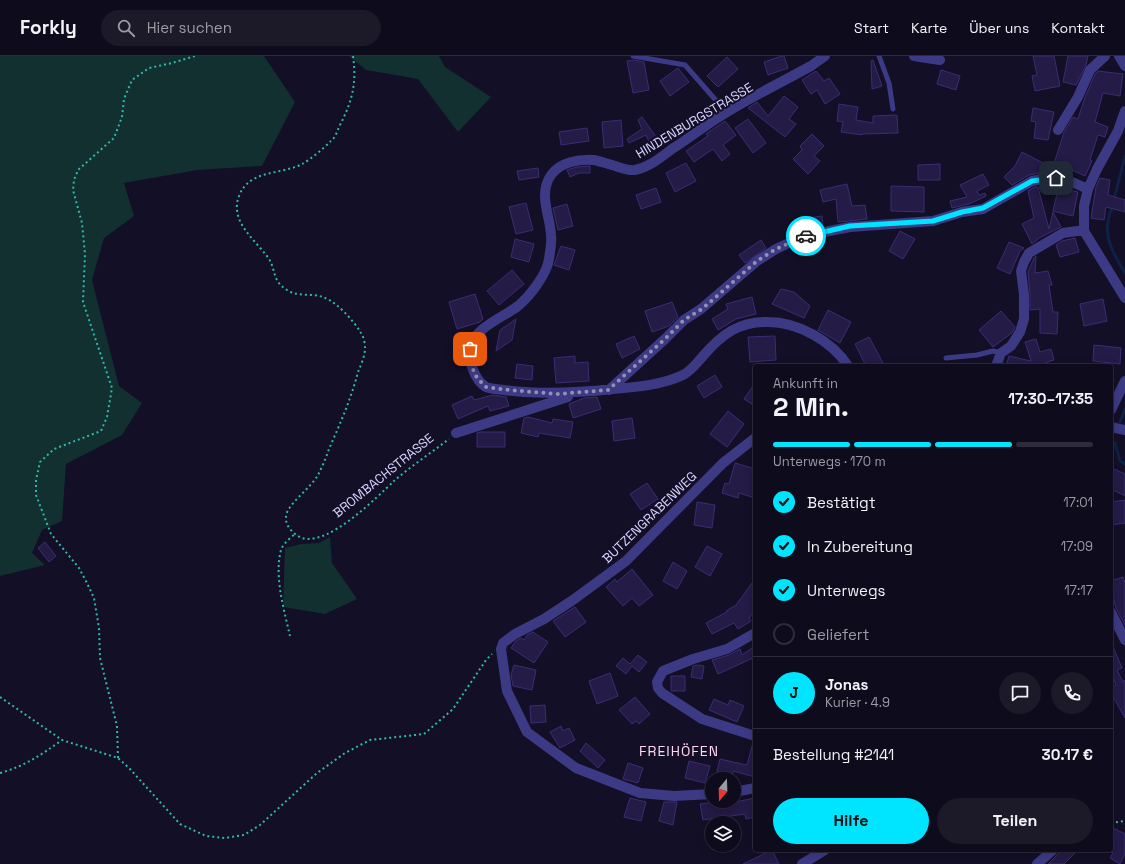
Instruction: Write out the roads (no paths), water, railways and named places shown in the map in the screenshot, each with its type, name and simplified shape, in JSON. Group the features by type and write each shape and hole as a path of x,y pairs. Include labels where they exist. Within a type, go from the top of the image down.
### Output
{"street":[{"name":"HINDENBURGSTRASSE","path":"825,56 811,66 727,112 648,166 632,171 595,160 572,162 560,166 551,176 546,187 546,209 552,236 548,263 543,274 526,298 506,315 484,328 473,339 470,349 471,365 477,378 486,387 542,393 582,393 608,390 661,382 682,376 690,371 715,341 725,334 741,325 767,321 788,324 826,342 838,353 846,364"},
{"path":"914,56 940,60"},
{"path":"1058,130 1078,97 1090,70 1105,56"},
{"path":"1119,56 1125,66"},
{"path":"1125,111 1122,133 1097,169 1088,189 1084,206 1084,231 1125,298"},
{"path":"608,390 684,320 702,309 757,261 776,249 804,236 850,226 933,221 962,212 983,208 1032,181 1043,179 1056,178 1072,182 1088,189"},
{"path":"997,364 1001,353 1011,346 1020,332 1024,319 1024,295 1021,271 1029,253 1063,233 1084,231"},
{"path":"1113,406 1125,381"},
{"path":"456,433 582,393"},
{"name":"BUTZENGRABENWEG","path":"705,794 674,796 640,794 576,768 527,732 507,691 501,649 502,643 514,634 544,619 573,600 626,561 723,463 753,440"},
{"path":"1113,616 1125,640"},
{"path":"753,634 727,649 693,659 664,671 657,682 658,688 662,693 702,718 753,735"},
{"path":"741,791 753,788"},
{"path":"802,864 822,852"},
{"path":"1037,864 1051,852"}],"lane":[{"path":"633,56 685,65 727,112"},
{"path":"879,56 889,83 893,109"},
{"path":"946,358 977,355 993,351 1001,353"}],"waterway":[{"path":"1114,199 1125,156"},
{"path":"1113,205 1108,221 1108,236 1112,249 1125,273"},
{"path":"1120,422 1125,409"},
{"path":"1115,443 1120,461 1125,464"}],"district":[{"name":"FREIHÖFEN","path":"679,751"}]}
